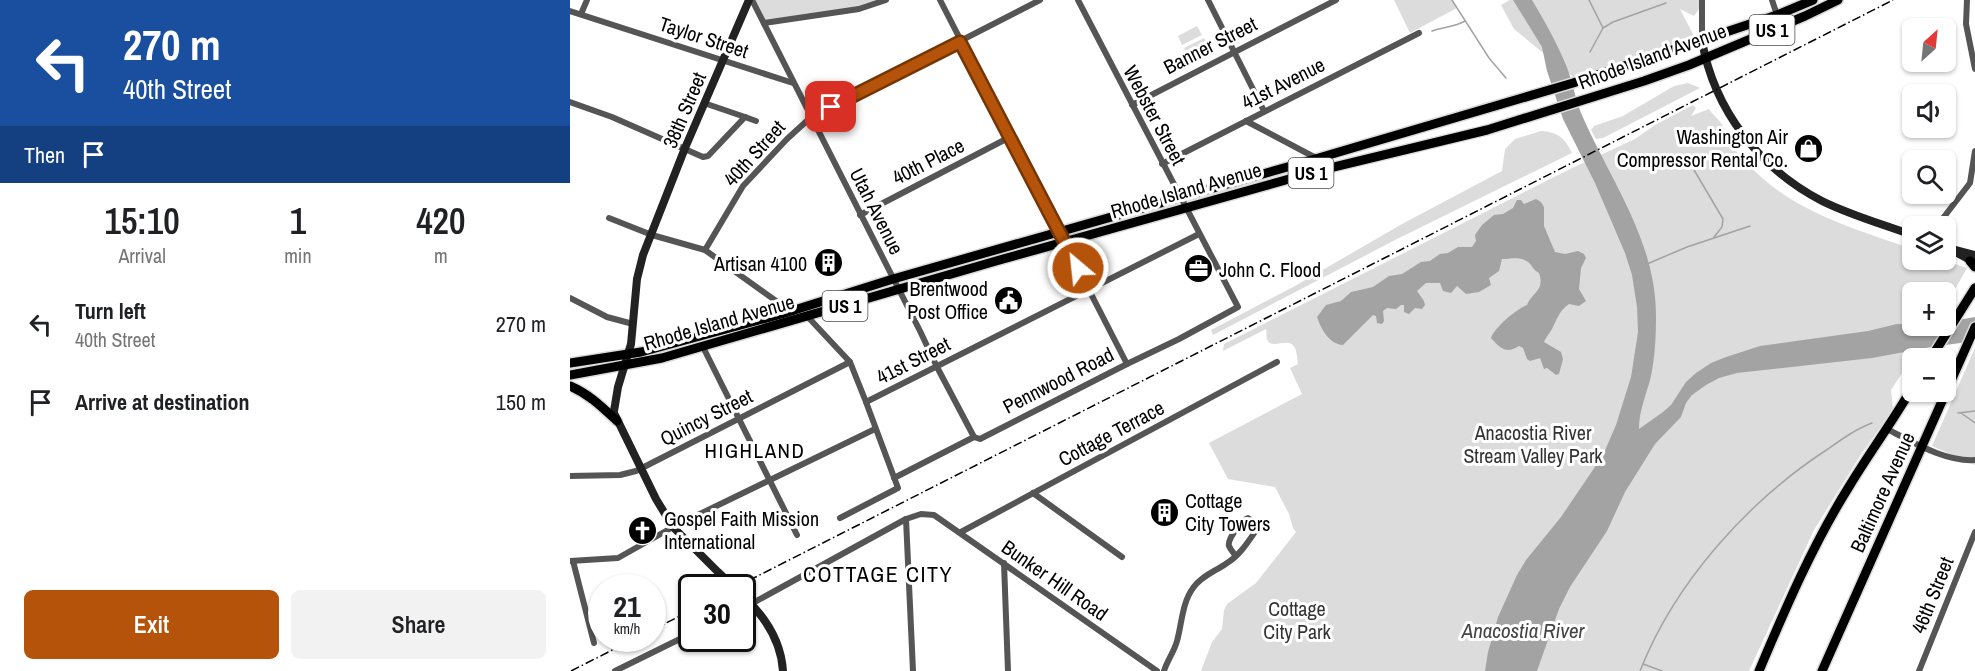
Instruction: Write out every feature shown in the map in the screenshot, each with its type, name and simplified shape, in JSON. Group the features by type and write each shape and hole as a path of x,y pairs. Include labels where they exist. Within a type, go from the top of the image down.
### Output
{"main road":[{"name":"38th Street","path":"720,574 683,540 673,527 617,421 610,398 617,376 629,354 637,279 643,255 685,148 750,0"},
{"name":"Rhode Island Avenue","path":"570,375 662,358 898,289 1062,238 1136,209 1318,159 1551,90 1702,41 1813,0"},
{"name":"Rhode Island Avenue","path":"570,363 629,354 790,311 893,279 1187,208 1325,169 1487,130 1644,81 1705,58 1838,0"},
{"path":"1702,41 1705,58 1723,106 1753,147 1773,168 1795,185 1824,202 1902,231"},
{"path":"1956,252 1974,261"},
{"path":"1937,348 1973,291"},
{"name":"Baltimore Avenue","path":"1822,671 1975,327"},
{"path":"570,386 595,400 617,421"},
{"name":"Baltimore Avenue","path":"1759,671 1787,605 1821,535 1903,402"},
{"path":"756,611 772,631 782,659 783,671"}],"street":[{"path":"581,14 587,0"},
{"name":"Utah Avenue","path":"750,0 764,23 810,118 974,437"},
{"path":"764,23 859,9 886,0"},
{"path":"940,0 1126,364"},
{"name":"40th Street","path":"705,250 743,186 810,118 1040,0"},
{"name":"Webster Street","path":"1078,0 1238,308"},
{"path":"1208,0 1263,111"},
{"name":"Banner Street","path":"1132,105 1336,0"},
{"path":"1702,0 1702,41"},
{"path":"1772,0 1777,15"},
{"path":"1967,0 1966,24 1975,69"},
{"name":"Taylor Street","path":"570,11 793,82"},
{"name":"41st Avenue","path":"1162,164 1419,33"},
{"path":"570,102 612,117 703,157 708,156 745,117"},
{"path":"704,103 756,121"},
{"path":"1246,121 1318,159 1325,169"},
{"name":"40th Place","path":"860,214 1010,137"},
{"path":"1945,216 1970,183 1975,151"},
{"path":"609,218 652,235 705,250 790,311"},
{"name":"41st Street","path":"866,402 1199,234"},
{"path":"570,298 607,316 633,324"},
{"name":"Pennwood Road","path":"894,478 974,437 980,439 1238,308"},
{"path":"807,316 849,362 898,488 840,518"},
{"path":"703,347 797,535"},
{"name":"Quincy Street","path":"570,476 620,475 641,468 849,362"},
{"name":"Cottage Terrace","path":"961,532 1277,362"},
{"path":"588,621 572,561 618,558 673,527 875,429"},
{"path":"1887,429 1951,458 1975,460"},
{"path":"1033,493 1122,556"},
{"name":"Bunker Hill Road","path":"906,519 921,514 934,515 1157,671"},
{"path":"1164,671 1175,649 1182,614 1193,587 1213,571 1230,562 1243,550 1257,528 1257,525 1248,518 1243,520 1229,540 1229,546 1235,555"},
{"path":"756,594 906,519 913,671"},
{"name":"46th Street","path":"1919,671 1975,532"},
{"path":"1004,563 1008,671"},
{"path":"615,671 678,640"}],"green space":[{"path":"752,0 886,0 870,6 764,23"},
{"path":"1394,0 1453,0 1457,8 1410,33"},
{"path":"1510,0 1699,0 1699,9 1694,16 1680,9 1695,38 1574,78 1514,29 1501,5"},
{"path":"1197,26 1202,35 1182,45 1178,36"},
{"path":"1204,38 1209,47 1189,57 1184,48"},
{"path":"1688,83 1700,88 1603,138 1596,139 1591,130 1594,126 1623,116 1674,86"},
{"name":"Anacostia River Stream Valley Park","path":"1693,105 1696,108 1691,116 1709,109 1721,123 1724,129 1722,132 1741,157 1762,178 1806,208 1902,245 1902,270 1956,270 1956,264 1967,268 1956,288 1956,282 1902,282 1902,336 1914,336 1917,348 1902,348 1902,373 1891,390 1893,409 1860,456 1814,530 1749,671 1201,671 1212,642 1222,629 1227,604 1256,583 1296,532 1275,487 1228,479 1209,443 1302,394 1290,368 1298,364 1295,349 1290,343 1271,344 1267,338 1266,329 1223,351 1224,344 1570,169 1635,139 1655,125"},
{"path":"1541,131 1560,137 1567,143 1572,153 1395,240 1213,335 1211,330 1502,171 1505,149 1515,139"},
{"path":"1975,348 1975,465 1932,446 1951,402 1956,402 1956,391"}],"water":[{"name":"Anacostia River","path":"1513,0 1532,0 1554,40 1568,71 1581,113 1629,211 1648,262 1654,288 1655,339 1652,369 1639,429 1671,405 1686,382 1696,373 1711,363 1760,346 1868,331 1897,324 1902,324 1902,336 1956,336 1956,320 1975,317 1975,341 1926,348 1902,348 1902,352 1872,358 1737,373 1719,378 1706,385 1692,395 1681,417 1655,444 1625,492 1607,531 1570,587 1559,609 1537,671 1485,671 1498,617 1517,575 1526,560 1561,517 1603,455 1616,425 1631,377 1638,332 1632,275 1625,253 1595,183 1563,119 1547,71 1542,47"},
{"path":"1536,199 1544,207 1544,226 1555,252 1565,254 1578,251 1586,258 1581,268 1579,289 1586,301 1579,306 1569,304 1559,315 1544,342 1561,352 1563,359 1559,374 1556,375 1547,368 1544,369 1540,358 1530,361 1527,359 1523,348 1519,346 1507,350 1491,338 1506,319 1527,305 1539,287 1539,273 1522,259 1502,259 1499,271 1489,278 1491,285 1479,292 1466,294 1457,286 1451,293 1443,291 1440,283 1426,283 1417,291 1424,301 1425,305 1422,309 1415,308 1409,314 1404,312 1404,305 1396,309 1387,308 1383,311 1382,324 1377,323 1376,316 1373,315 1343,345 1334,342 1323,331 1317,317 1326,305 1341,301 1351,292 1373,287 1389,276 1402,274 1440,254 1448,253 1458,247 1472,247 1476,241 1475,235 1482,225 1494,215 1503,214 1513,208 1517,200 1521,200 1524,204"}],"waterway":[{"path":"1452,0 1489,58 1506,78"},
{"path":"1589,0 1603,28 1590,52"},
{"path":"1603,28 1613,22 1666,3"},
{"path":"1432,31 1465,21"},
{"path":"1694,170 1723,219 1722,227 1714,237"},
{"path":"1647,264 1687,247 1750,226"},
{"path":"1958,413 1975,411"},
{"path":"1961,413 1975,423"},
{"path":"1640,671 1673,606 1694,575 1743,518 1799,470 1849,434 1872,423"},
{"path":"1643,664 1662,671"}],"railway":[{"path":"756,577 1893,0"},
{"path":"666,623 678,617"},
{"path":"571,671 608,652"}],"place":[{"name":"Washington Air Compressor Rental Co.","path":"1809,148"},
{"name":"Artisan 4100","path":"828,263"},
{"name":"John C. Flood","path":"1198,269"},
{"name":"Brentwood Post Office","path":"1009,300"},
{"name":"Cottage City Towers","path":"1164,512"},
{"name":"Gospel Faith Mission International","path":"643,530"}],"district":[{"name":"HIGHLAND","path":"755,450"},
{"name":"COTTAGE CITY","path":"878,574"}],"route":[{"path":"831,107 960,42 1078,268"}],"park label":[{"name":"Cottage City Park","path":"1297,620"}]}
